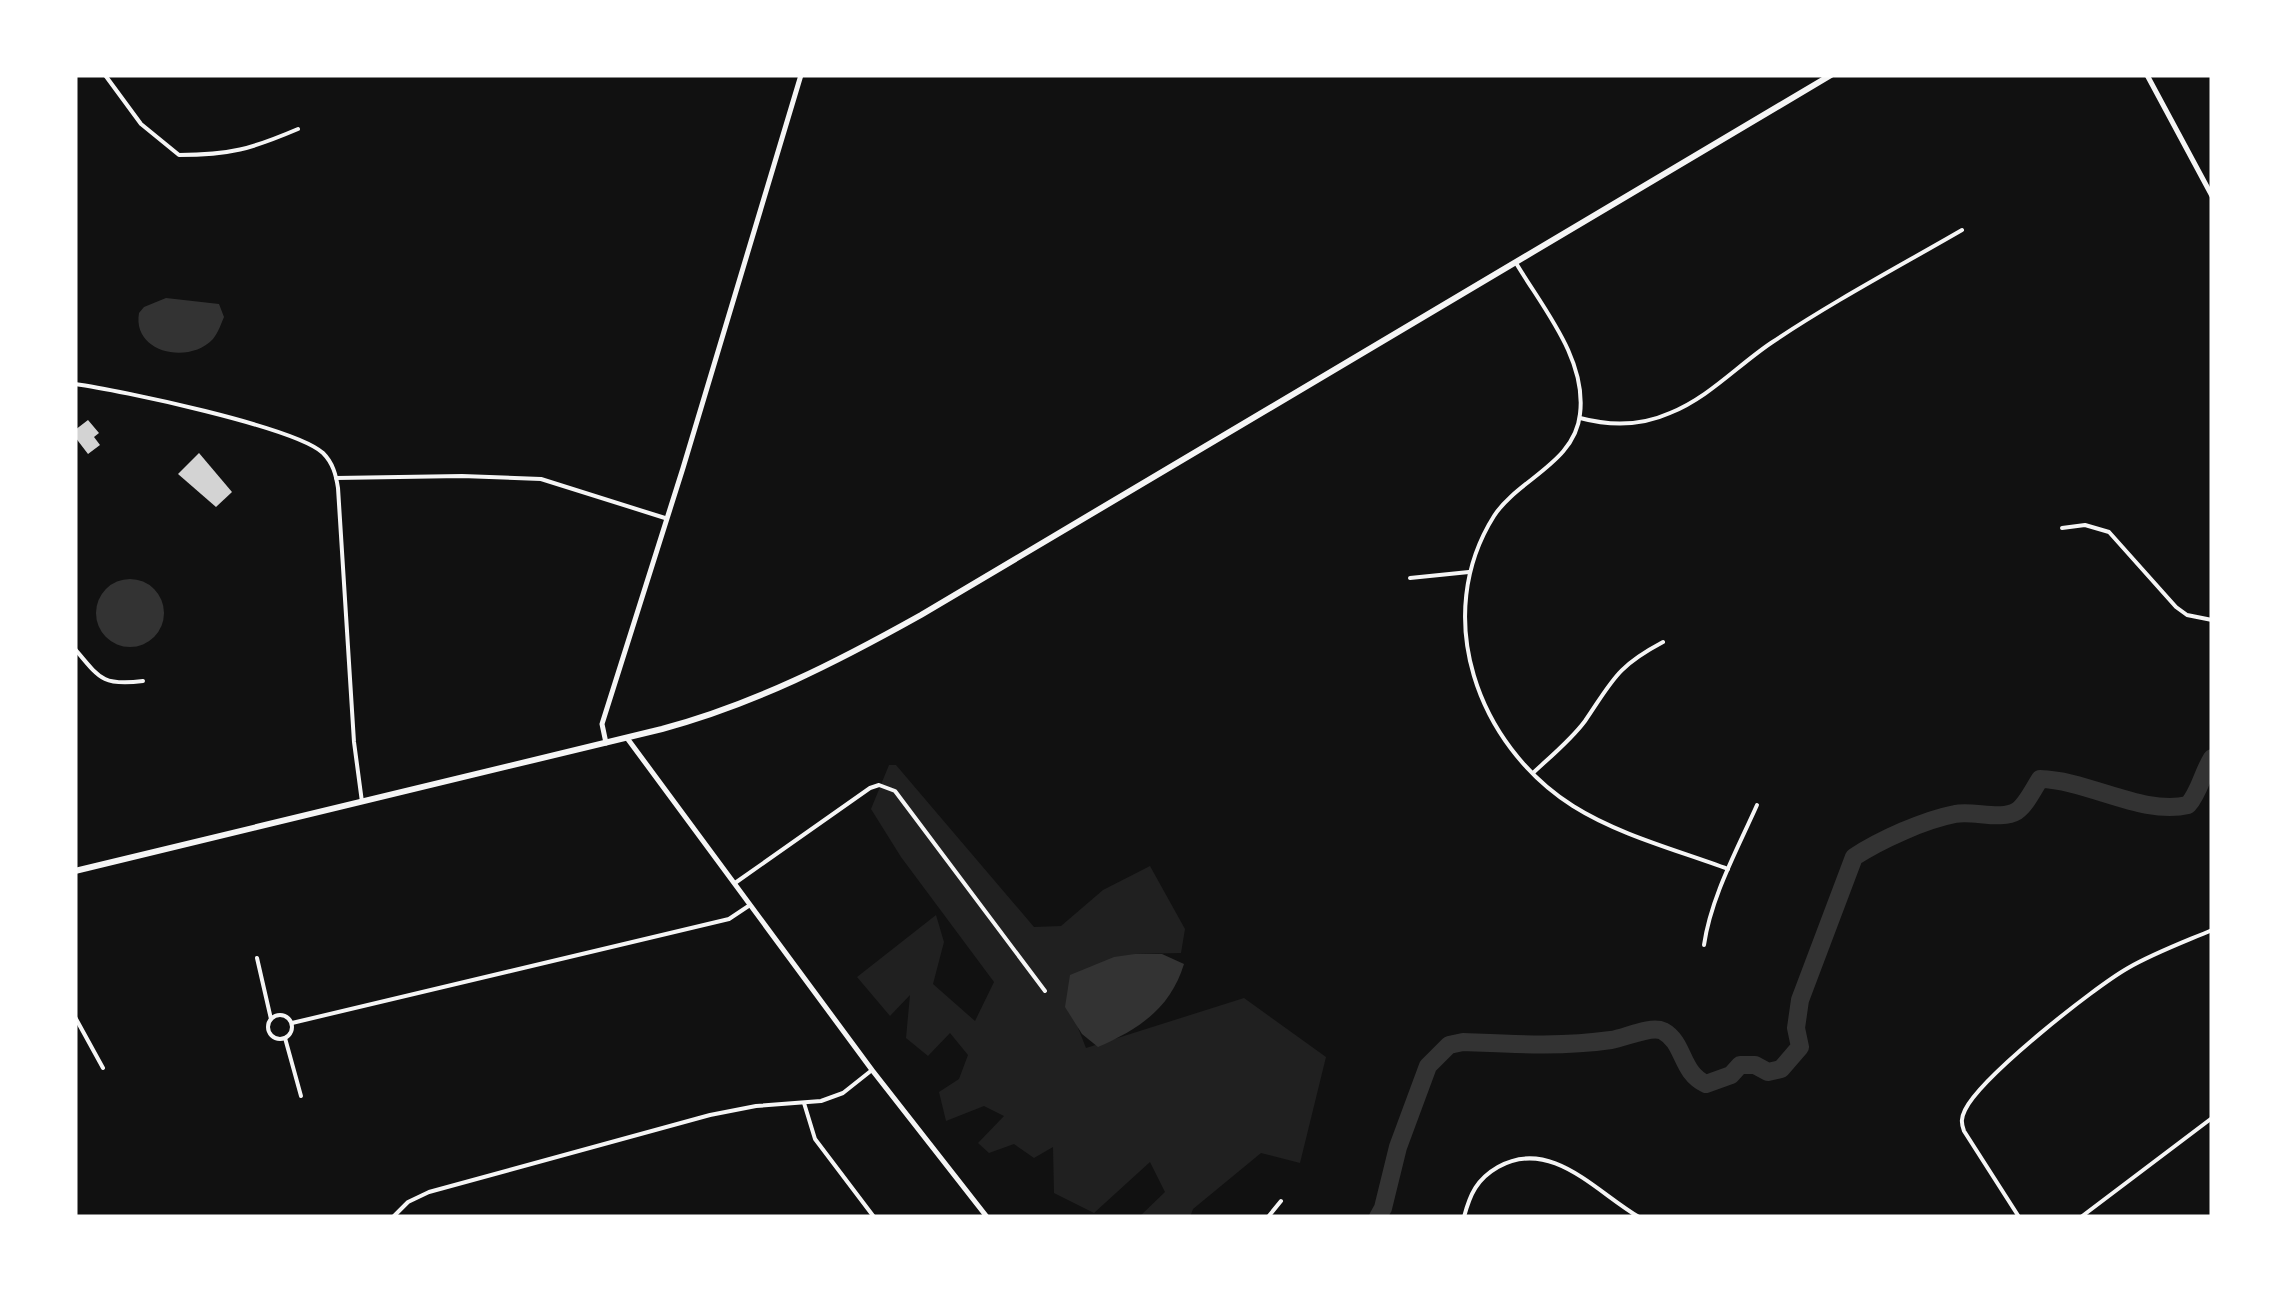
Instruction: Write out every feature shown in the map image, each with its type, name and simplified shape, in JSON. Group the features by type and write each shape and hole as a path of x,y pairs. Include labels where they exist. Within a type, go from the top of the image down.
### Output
{"main road":[{"path":"75,871 627,738 690,722 757,698 836,662 906,623 1831,75"}],"street":[{"path":"104,75 141,124 179,155 250,150 298,129"},
{"path":"606,743 602,724 668,519 801,75"},
{"path":"2147,75 2212,196"},
{"path":"1580,418 1624,424 1673,412 1705,394 1769,344 1962,230"},
{"path":"1514,260 1571,358 1581,396 1580,418 1574,435 1551,464 1498,511 1476,550 1469,572 1466,646 1478,694 1498,728 1533,773 1570,804 1604,823 1728,870"},
{"path":"75,384 165,402 304,442 327,458 336,478 354,742 362,802"},
{"path":"336,478 523,477 555,483 668,519"},
{"path":"2062,528 2085,526 2109,532 2176,607 2187,615 2212,620"},
{"path":"1410,578 1469,572"},
{"path":"1533,773 1584,723 1602,691 1623,666 1663,642"},
{"path":"75,649 98,678 116,684 143,681"},
{"path":"627,738 872,1070 987,1217"},
{"path":"734,884 870,788 888,786 895,790 1045,991"},
{"path":"1704,945 1706,928 1757,805"},
{"path":"292,1023 730,918 750,905"},
{"path":"2019,1217 1964,1132 1961,1122 1966,1108 1985,1082 2113,978 2212,930"},
{"path":"256,958 272,1018 270,1034 277,1039 285,1038 292,1023 283,1015 272,1018"},
{"path":"75,1016 103,1068"},
{"path":"285,1038 301,1096"},
{"path":"393,1217 408,1202 429,1192 737,1109 832,1098 872,1070"},
{"path":"804,1103 815,1140 874,1217"},
{"path":"2081,1217 2212,1118"},
{"path":"1464,1217 1470,1194 1480,1181 1503,1164 1528,1157 1554,1160 1639,1217"},
{"path":"1268,1217 1281,1202"}],"shaded area":[{"path":"166,298 219,304 224,317 213,339 190,352 164,351 153,346 139,327 139,313"},
{"path":"130,579 154,589 164,613 154,637 130,647 106,637 96,613 106,589"},
{"path":"889,765 896,765 1034,927 1061,926 1103,890 1150,866 1185,929 1181,953 1135,954 1067,1000 1086,1048 1244,998 1326,1057 1300,1163 1261,1153 1193,1209 1190,1217 1139,1217 1165,1192 1150,1162 1094,1213 1054,1193 1053,1147 1034,1158 1014,1144 989,1153 978,1143 1004,1116 984,1106 946,1121 939,1092 959,1079 968,1055 950,1033 928,1056 906,1038 910,995 890,1016 857,977 936,915 944,942 933,984 975,1021 994,982 901,857 871,809"},
{"path":"1162,954 1184,964 1170,993 1151,1016 1098,1047 1082,1034 1065,1007 1070,975 1114,957"}],"building":[{"path":"88,420 99,433 94,437 100,445 88,454 75,437 75,430"},
{"path":"199,453 232,492 216,507 178,474"}],"waterway":[{"path":"1378,1217 1398,1147 1428,1066 1449,1045 1574,1044 1658,1030 1670,1036 1691,1072 1706,1084 1731,1075 1740,1065 1755,1065 1768,1072 1781,1069 1800,1047 1796,1028 1800,1000 1854,857 1903,831 1943,817 1962,813 2010,814 2024,805 2040,779 2153,806 2188,805 2212,758"}]}
